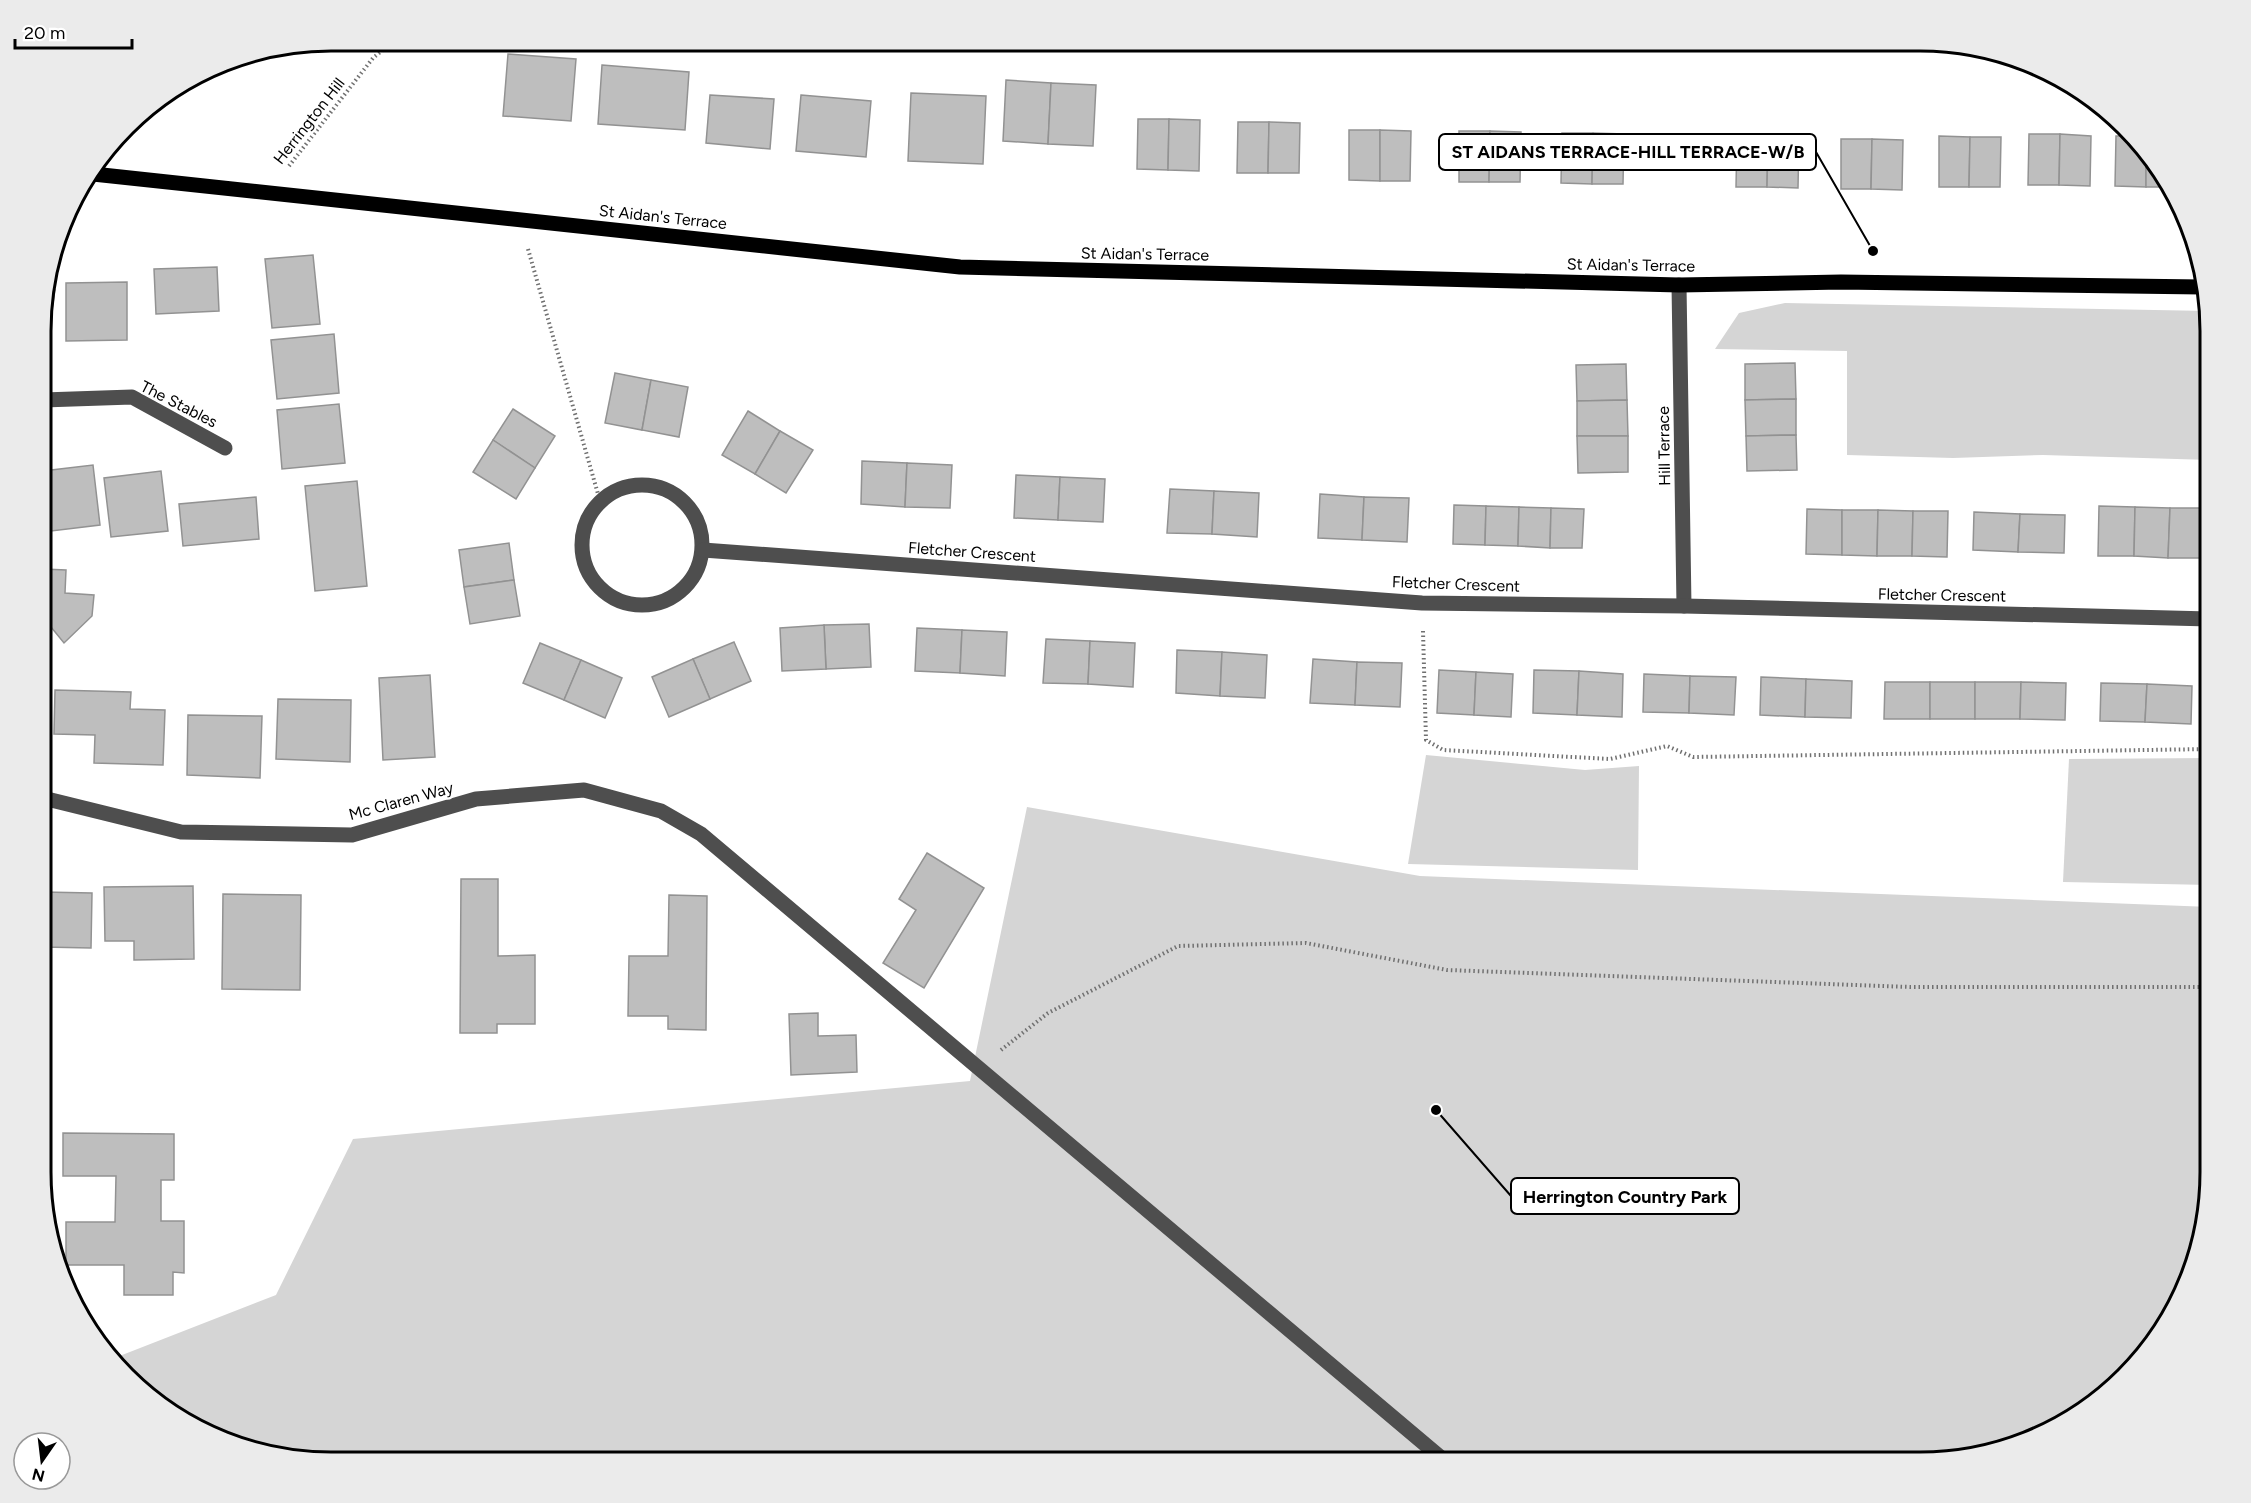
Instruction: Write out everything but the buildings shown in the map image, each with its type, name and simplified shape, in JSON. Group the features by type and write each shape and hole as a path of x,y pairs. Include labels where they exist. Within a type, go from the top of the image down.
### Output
{"main road":[{"name":"St Aidan's Terrace","path":"99,175 960,267 1679,285 1841,282 2197,287"}],"street":[{"name":"Hill Terrace","path":"1679,285 1684,606"},
{"name":"The Stables","path":"51,400 132,397 225,448"},
{"path":"636,484 657,486 676,495 692,510 701,529 703,550 700,563 690,582 675,596 655,605 634,605 614,599 597,586 584,565 580,544 585,523 593,508 608,494 636,484"},
{"name":"Fletcher Crescent","path":"703,550 1422,603 1684,606 2200,619"},
{"name":"Mc Claren Way","path":"51,800 181,832 351,835 476,799 584,790 661,811 701,834 1434,1452"}],"path":[{"name":"Herrington Hill","path":"269,192 373,58 381,51"},
{"path":"520,219 600,501"},
{"path":"1422,603 1426,740 1443,750 1610,759 1667,746 1693,757 2200,749"},
{"path":"984,1073 1003,1047 1048,1013 1178,946 1306,943 1447,970 1910,987 2200,987"}],"shaded area":[{"path":"1785,303 2199,311 2200,460 2043,455 1953,458 1847,455 1847,351 1715,349 1739,313"},
{"path":"1426,755 1585,770 1639,766 1638,870 1408,864"},
{"path":"2200,758 2200,885 2063,882 2069,759"},
{"path":"1027,807 1420,876 2200,907 2198,1208 2179,1279 2153,1327 2130,1357 2105,1382 2075,1405 2044,1423 2010,1437 1974,1447 1920,1452 331,1452 277,1447 224,1431 176,1405 146,1382 120,1356 276,1295 353,1139 970,1081"}],"place":[{"name":"ST AIDANS TERRACE-HILL TERRACE-W/B","path":"1873,251"},
{"name":"Herrington Country Park","path":"1436,1110"}]}
